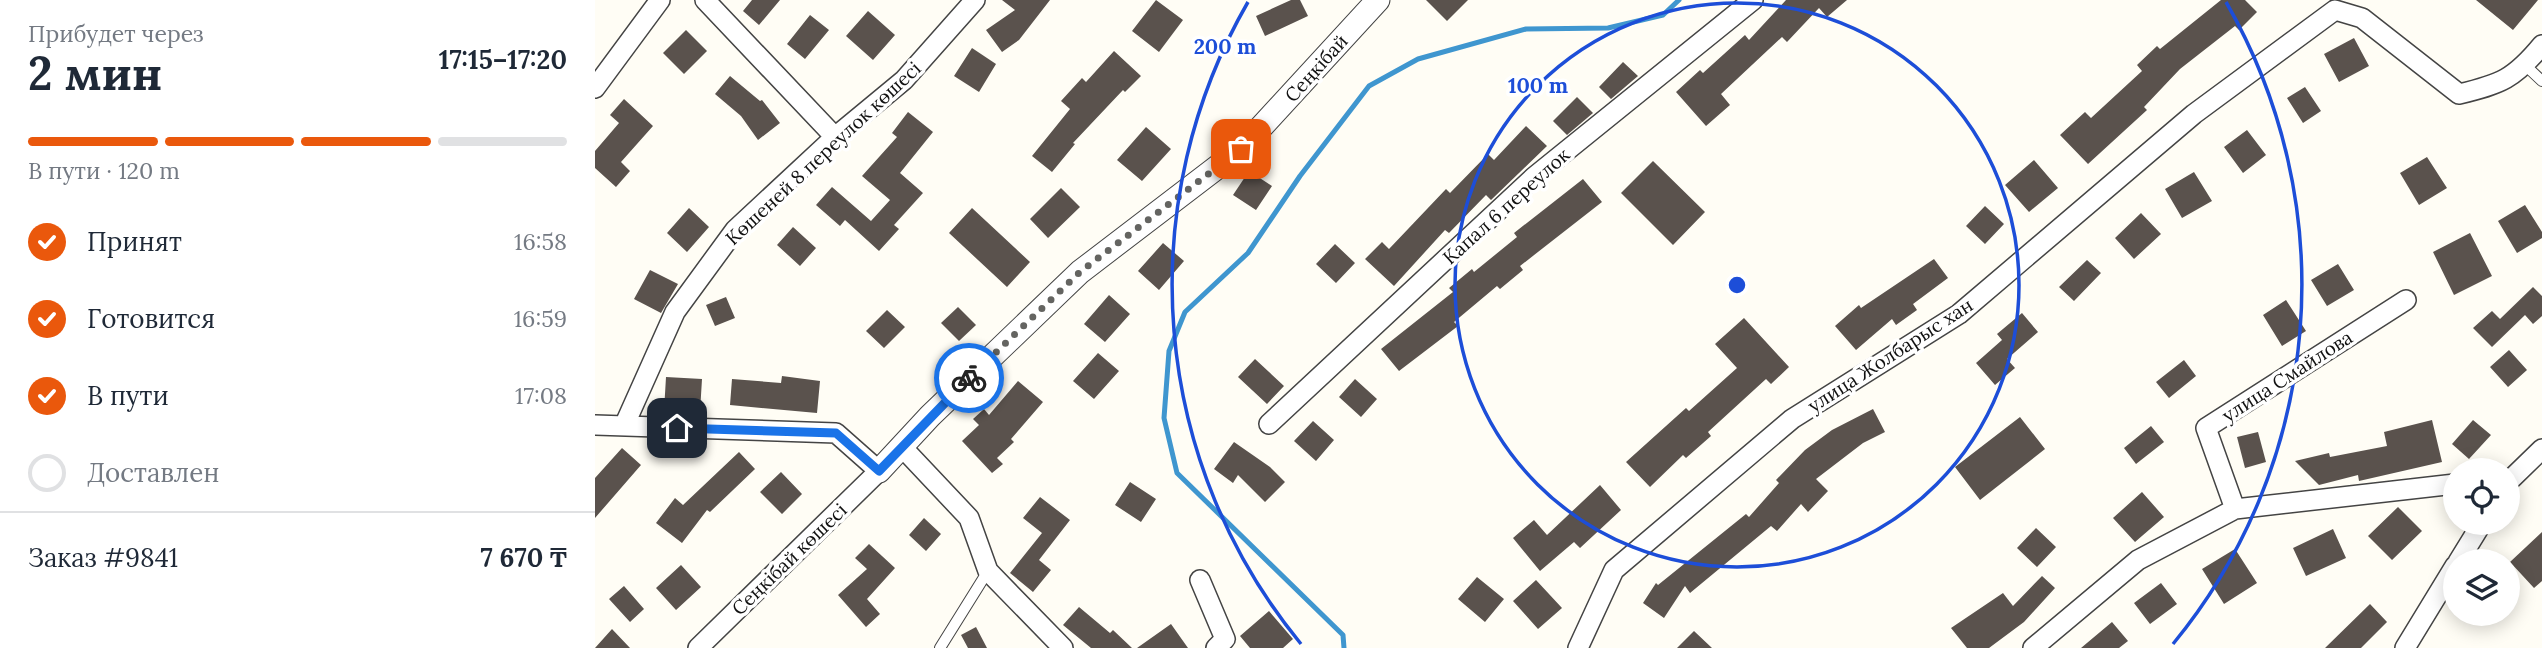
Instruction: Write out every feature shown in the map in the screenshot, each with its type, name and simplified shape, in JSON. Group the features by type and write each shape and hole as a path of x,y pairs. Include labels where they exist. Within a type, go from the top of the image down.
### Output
{"street":[{"path":"595,88 660,0"},
{"path":"705,0 835,137"},
{"name":"Көшеней 8 переулок көшесі","path":"624,426 682,302 736,230 835,137 904,80 975,0"},
{"name":"Капал 6 переулок","path":"1269,424 1534,177 1753,0"},
{"name":"Сеңкібай","path":"879,471 1080,272 1241,149 1368,3"},
{"path":"2332,5 2362,18 2459,94 2499,84 2525,65 2542,45"},
{"name":"улица Жолбарыс хан","path":"1578,648 1614,570 1792,419 1959,314 2194,114 2332,5"},
{"name":"улица Смайлова","path":"2235,509 2206,428 2406,300"},
{"path":"595,425 836,433 879,471"},
{"path":"902,447 969,518 988,571 1063,648"},
{"path":"2520,469 2542,449"},
{"name":"Сеңкібай көшесі","path":"698,648 879,471"},
{"path":"2033,648 2138,560 2235,509 2443,485"},
{"path":"1200,580 1225,639 1216,648"},
{"path":"2405,648 2443,586"}],"lane":[{"path":"2525,65 2542,81"},
{"path":"940,648 988,571"}],"building":[{"path":"752,0 780,0 759,25 743,11"},
{"path":"1002,0 1050,0 1019,40 1002,52 986,30 1015,10"},
{"path":"1156,0 1183,20 1159,52 1132,31"},
{"path":"1291,0 1300,0 1308,16 1265,36 1256,16"},
{"path":"1426,0 1468,0 1447,21"},
{"path":"1786,0 1847,0 1827,17 1819,8 1787,42 1782,37 1721,94 1730,105 1706,126 1676,92 1700,70 1703,73 1745,35 1749,40"},
{"path":"2221,0 2245,0 2257,12 2239,30 2235,26 2180,69 2144,107 2147,110 2088,164 2060,135 2085,112 2091,118 2142,71 2137,65 2157,46 2160,49"},
{"path":"2476,0 2538,0 2513,30"},
{"path":"868,11 895,35 873,60 846,36"},
{"path":"810,15 829,30 805,59 787,44"},
{"path":"686,30 707,51 684,74 663,53"},
{"path":"2354,38 2369,66 2339,82 2324,54"},
{"path":"972,48 996,64 979,92 954,76"},
{"path":"1114,51 1141,76 1125,92 1123,90 1073,143 1075,144 1052,172 1032,156 1070,109 1061,101 1082,78 1086,82"},
{"path":"1623,62 1638,76 1611,99 1599,87"},
{"path":"730,76 762,100 780,123 758,140 741,116 715,94"},
{"path":"2305,87 2321,111 2303,123 2287,98"},
{"path":"1577,97 1593,113 1567,135 1553,121"},
{"path":"624,99 653,126 621,162 630,171 616,187 595,168 595,151 619,123 610,115"},
{"path":"908,112 933,132 900,173 923,193 894,225 899,229 879,251 845,220 840,226 816,205 832,187 871,221 890,200 862,176 897,137 892,133"},
{"path":"1526,126 1547,146 1491,200 1486,195 1449,233 1445,230 1394,286 1365,259 1382,242 1389,249 1446,189 1450,193 1488,154 1494,160"},
{"path":"1146,127 1171,149 1142,181 1117,160"},
{"path":"2247,130 2266,155 2243,173 2224,147"},
{"path":"2427,157 2447,188 2419,205 2400,173"},
{"path":"2034,160 2058,188 2029,212 2005,185"},
{"path":"1653,161 1705,212 1673,245 1621,193"},
{"path":"1249,171 1272,186 1256,210 1233,195"},
{"path":"2194,172 2212,201 2182,218 2165,189"},
{"path":"1583,179 1602,202 1520,266 1523,270 1500,289 1497,286 1454,322 1458,326 1399,371 1381,349 1453,292 1449,288 1472,269 1474,272 1517,237 1514,233"},
{"path":"1061,188 1080,207 1048,238 1030,219"},
{"path":"2525,205 2542,232 2542,238 2517,253 2498,221"},
{"path":"1985,206 2004,224 1985,244 1966,226"},
{"path":"689,208 709,227 687,252 667,233"},
{"path":"972,208 1030,262 1007,287 949,233"},
{"path":"2141,213 2161,234 2134,259 2115,238"},
{"path":"793,227 816,248 800,266 777,245"},
{"path":"2470,233 2492,276 2454,295 2433,252"},
{"path":"1163,243 1184,261 1159,290 1138,271"},
{"path":"1335,244 1355,263 1336,283 1316,264"},
{"path":"1934,259 1948,278 1913,304 1917,310 1896,325 1892,319 1856,350 1835,326 1859,305 1861,308"},
{"path":"2087,260 2101,273 2074,301 2059,287"},
{"path":"2338,264 2354,290 2327,306 2311,280"},
{"path":"650,270 678,284 661,313 634,299"},
{"path":"2533,287 2542,296 2542,316 2533,324 2525,315 2492,347 2473,328 2492,311 2500,319"},
{"path":"1109,295 1130,314 1105,342 1084,324"},
{"path":"726,297 735,318 715,326 706,305"},
{"path":"2286,300 2306,331 2282,346 2263,315"},
{"path":"958,307 976,325 959,341 941,323"},
{"path":"887,310 905,327 884,348 866,331"},
{"path":"2022,313 2038,332 2007,359 2015,368 1995,385 1976,363 2002,340 1997,334"},
{"path":"1744,318 1789,367 1771,384 1766,379 1708,432 1711,436 1686,458 1683,455 1650,487 1626,462 1686,408 1689,411 1737,368 1715,344"},
{"path":"2509,350 2527,370 2508,387 2490,367"},
{"path":"1098,353 1119,371 1094,399 1073,381"},
{"path":"1255,359 1284,386 1267,404 1238,377"},
{"path":"2184,360 2196,376 2169,398 2156,382"},
{"path":"782,376 820,381 817,413 730,405 732,379 781,383"},
{"path":"666,377 702,379 700,412 664,411"},
{"path":"1355,379 1377,399 1361,417 1339,397"},
{"path":"1018,381 1043,402 1011,439 1014,442 997,458 1003,464 992,473 962,441 979,425 973,419 984,409 989,415"},
{"path":"1873,409 1885,432 1863,443 1816,479 1828,491 1808,512 1801,504 1777,531 1771,526 1690,593 1685,586 1664,618 1643,603 1656,583 1658,585 1746,514 1749,517 1779,483 1776,480 1805,450 1832,430"},
{"path":"2020,417 2045,449 1980,500 1955,467"},
{"path":"2432,420 2442,462 2359,481 2358,475 2319,485 2295,461 2329,453 2330,457 2387,446 2384,432"},
{"path":"2473,420 2491,435 2470,458 2452,444"},
{"path":"1313,421 1334,440 1316,461 1294,441"},
{"path":"2151,426 2164,442 2136,464 2124,448"},
{"path":"2258,432 2266,462 2245,468 2237,437"},
{"path":"1234,442 1270,467 1285,482 1265,502 1238,475 1233,483 1214,469"},
{"path":"622,448 641,465 595,518 595,478"},
{"path":"739,452 755,469 710,512 707,510 682,543 656,523 675,498 683,505"},
{"path":"781,472 802,494 782,514 760,492"},
{"path":"1130,482 1156,499 1141,522 1115,505"},
{"path":"1600,485 1621,510 1580,548 1574,542 1540,571 1513,538 1534,520 1547,535"},
{"path":"2142,492 2164,517 2135,542 2113,518"},
{"path":"1040,497 1070,520 1039,560 1051,570 1033,592 1010,573 1042,533 1023,518"},
{"path":"2398,507 2422,531 2392,560 2368,536"},
{"path":"924,518 941,534 926,551 909,535"},
{"path":"2036,528 2056,547 2037,567 2017,548"},
{"path":"2333,529 2346,558 2306,576 2293,548"},
{"path":"2542,532 2542,581 2534,588 2520,573 2520,553"},
{"path":"869,544 895,568 867,599 880,614 866,627 838,595 867,569 855,558"},
{"path":"2235,549 2257,583 2224,604 2202,569"},
{"path":"681,565 701,587 676,610 656,588"},
{"path":"2042,576 2055,588 2024,622 1989,648 1967,648 1951,628 2003,593 2013,606"},
{"path":"1477,577 1504,599 1485,622 1458,599"},
{"path":"1536,580 1562,608 1538,629 1513,601"},
{"path":"2161,583 2177,604 2150,624 2134,603"},
{"path":"624,586 644,609 630,622 609,599"},
{"path":"2370,604 2387,622 2361,648 2325,648"},
{"path":"1079,607 1110,633 1113,630 1132,648 1091,648 1063,625"},
{"path":"1269,611 1293,639 1283,648 1250,648 1240,636"},
{"path":"2112,622 2128,641 2119,648 2081,648"},
{"path":"1171,624 1188,648 1137,648"},
{"path":"976,627 987,648 968,648 961,635"},
{"path":"612,629 630,648 595,648"},
{"path":"1694,631 1712,648 1677,648"}],"waterway":[{"path":"1344,648 1343,635 1177,473 1164,418 1169,351 1185,312 1248,253 1300,176 1369,86 1418,59 1526,29 1608,28 1663,15 1679,0"}],"way so far":[{"path":"969,378 1080,272 1241,149"}],"route":[{"path":"677,428 836,433 879,471 969,378"}]}
